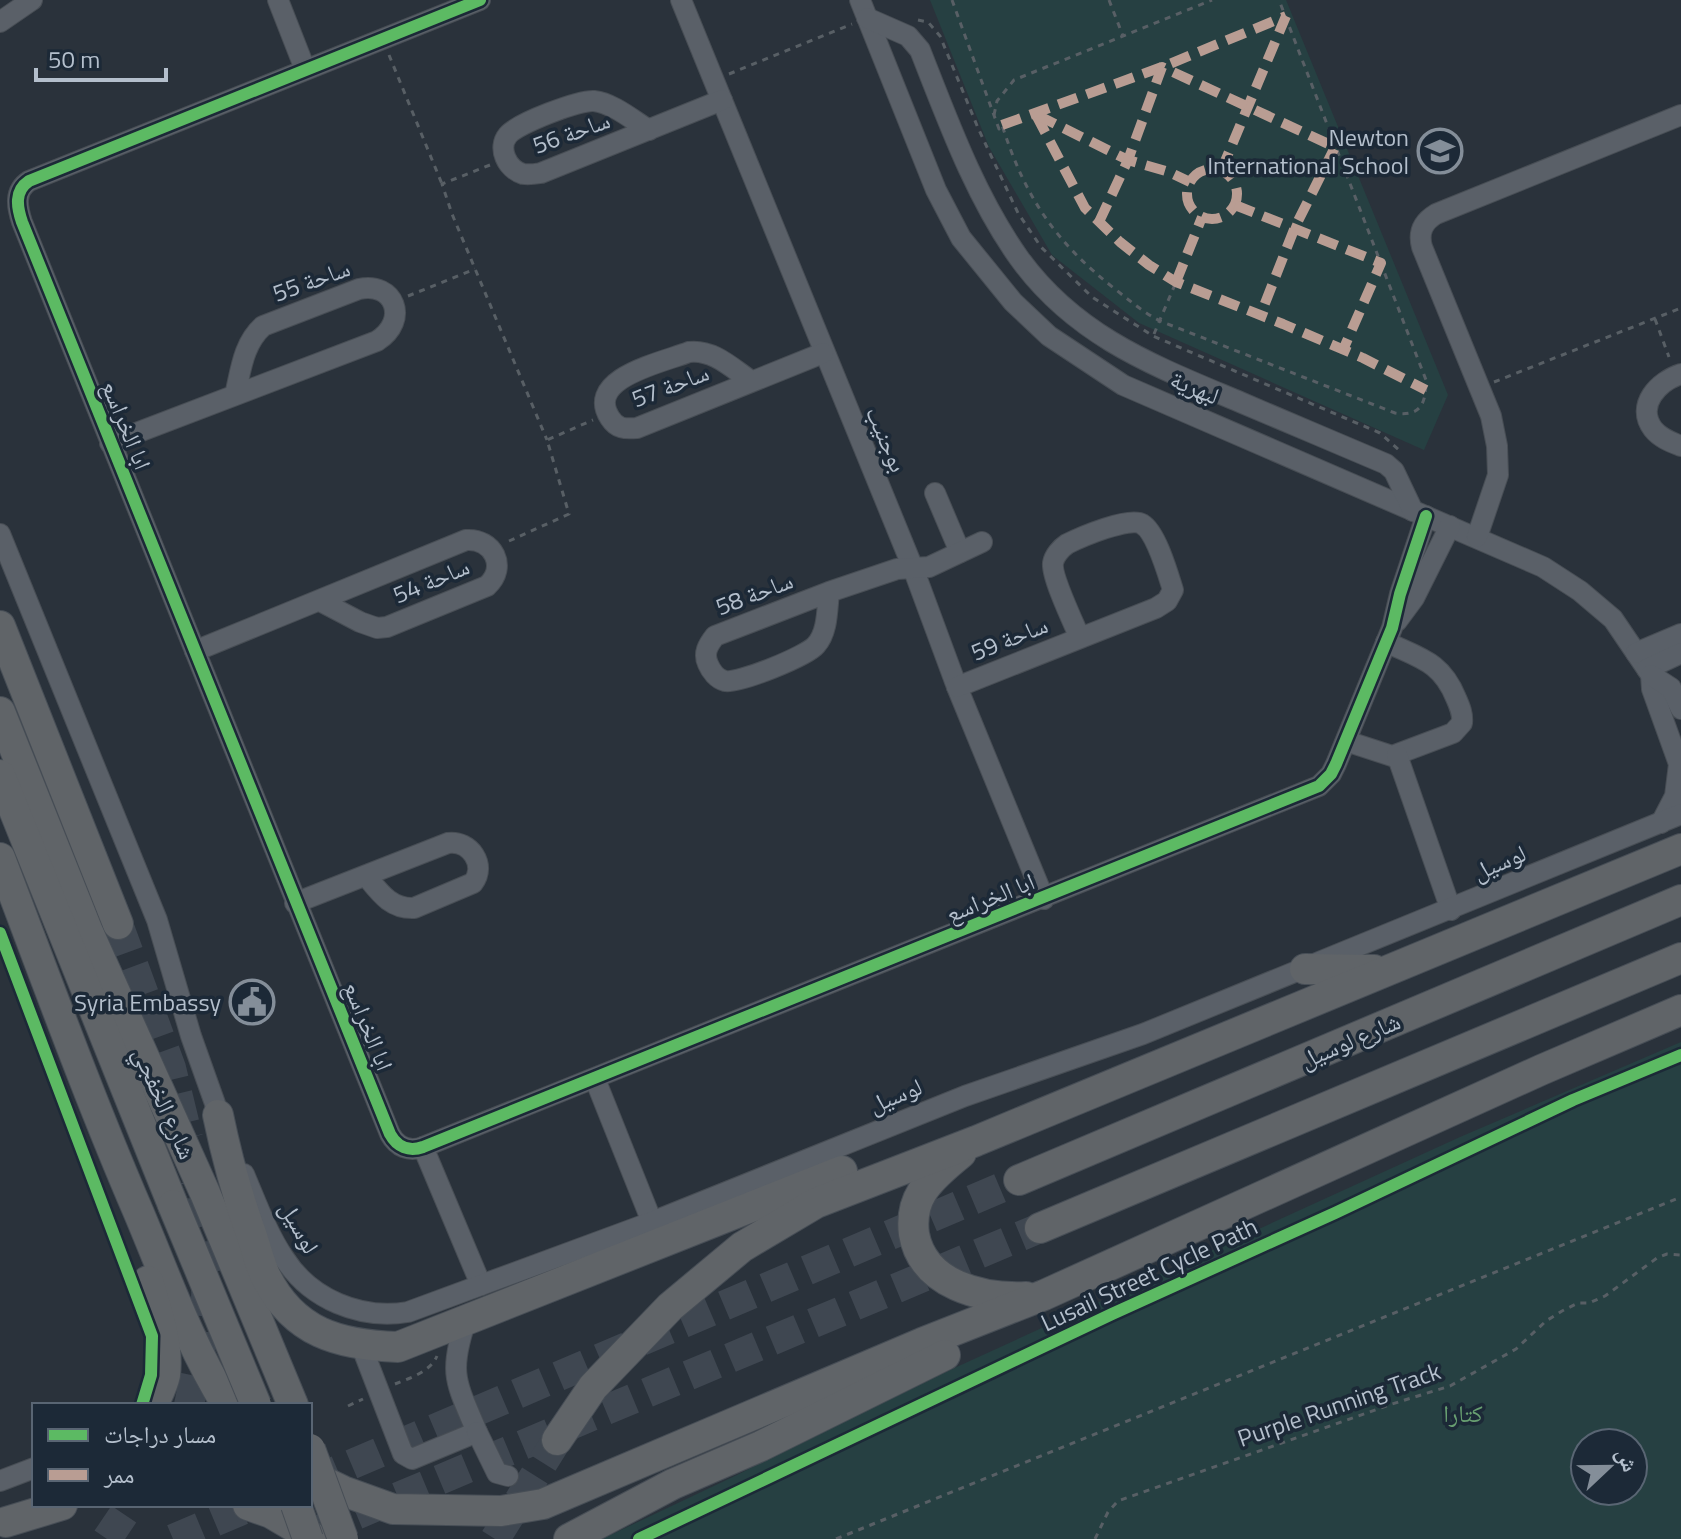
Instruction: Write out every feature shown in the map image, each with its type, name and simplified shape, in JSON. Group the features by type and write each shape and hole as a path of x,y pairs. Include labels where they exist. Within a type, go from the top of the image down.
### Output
{"highway":[{"path":"0,626 118,924"},
{"name":"شارع الخفجي","path":"0,712 88,932 205,1193 292,1403"},
{"name":"شارع الخفجي","path":"0,775 255,1403"},
{"path":"557,1440 593,1387 670,1307 742,1247 816,1203 976,1141 1681,849"},
{"path":"0,858 168,1289 209,1376 226,1403"},
{"name":"شارع لوسيل","path":"1019,1180 1681,900"},
{"path":"1040,1228 1681,958"},
{"path":"1305,969 1388,970"},
{"path":"312,1476 393,1509 501,1511 543,1504 922,1343 1044,1295 1541,1070 1681,1010"},
{"path":"218,1115 233,1182 265,1274 277,1294 303,1321 320,1333 361,1345 398,1347 1001,1109 1088,1095"},
{"path":"976,1141 944,1167 922,1191 913,1219 920,1254 942,1278 971,1291 1014,1298 1044,1295"},
{"path":"121,1174 128,1215 161,1328 165,1376 154,1403"},
{"path":"569,1539 673,1484 761,1446 912,1370 1159,1257 1222,1216"},
{"path":"312,1454 343,1539"},
{"path":"3,1523 34,1507"},
{"path":"3,1523 55,1507"},
{"path":"254,1507 271,1513 315,1539"},
{"path":"297,1507 308,1539"}],"street":[{"path":"0,22 32,0"},
{"path":"278,0 305,69"},
{"name":"ابا الخراسع","path":"480,0 442,7 382,39 29,181 20,191 18,208 295,903 390,1134 403,1147 415,1150 423,1147 1319,786 1331,774 1389,635 1420,513"},
{"name":"بوجنيب","path":"681,0 913,568 957,687 1044,899"},
{"path":"864,9 908,36 920,50 975,181 1020,260 1048,291 1101,336 1139,359 1386,464 1394,471 1420,513"},
{"name":"لبهرية","path":"864,9 936,190 961,238 1013,302 1049,336 1123,385 1543,567 1580,591 1613,619 1645,666 1671,688 1681,709"},
{"name":"ساحة 56","path":"649,130 597,101 583,102 517,127 503,145 505,159 514,170 526,175 541,173 649,130 722,100"},
{"path":"1477,537 1498,475 1494,431 1480,387 1422,247 1420,233 1425,222 1436,214 1681,115"},
{"name":"ساحة 55","path":"235,395 244,355 254,334 263,326 369,287 379,290 392,303"},
{"path":"110,443 377,341 395,325 392,303"},
{"path":"1101,336 1101,373"},
{"name":"ساحة 57","path":"751,381 710,354 689,352 617,380 607,390 604,401 607,414 615,425 624,429 637,428 823,353"},
{"path":"1679,375 1665,380 1652,393 1647,415 1655,432 1681,446"},
{"path":"1161,401 1183,378"},
{"path":"935,493 960,552"},
{"name":"ساحة 59","path":"957,687 1156,608 1173,590 1145,525 1125,521 1065,545 1057,553 1054,572 1080,638"},
{"name":"ابا الخراسع","path":"1389,635 1414,598 1450,526"},
{"name":"شارع الخفجي","path":"0,534 157,920 218,1115"},
{"name":"ساحة 54","path":"195,651 466,540 481,541 492,549 497,563 497,570 487,586 387,627 368,626 320,601"},
{"name":"ساحة 58","path":"829,592 823,633 817,645 807,654 738,680 726,681 714,674 706,662 707,646 715,636 829,592 897,569 929,567 982,542"},
{"path":"1645,666 1681,634"},
{"path":"1346,741 1386,755 1397,755 1458,729 1462,716 1450,682 1440,670 1389,635"},
{"path":"1645,666 1681,653"},
{"name":"لبهرية","path":"1645,666 1679,764 1675,796 1661,823"},
{"path":"1397,755 1451,910"},
{"name":"لوسيل","path":"218,1115 284,1258 298,1276 337,1304 356,1310 396,1314 652,1222 939,1106 1143,1034 1681,814"},
{"path":"295,903 456,842 468,847 479,869 473,883 414,908 393,904 367,877"},
{"path":"595,1079 652,1222"},
{"path":"423,1147 481,1285"},
{"path":"466,1320 455,1352 456,1382 497,1473 508,1476"},
{"path":"361,1345 403,1454 412,1459 477,1432"},
{"path":"0,1481 32,1469"}],"path":[{"path":"952,0 1016,168 1040,212 1087,268 1145,314 1160,321 1395,413 1408,415 1421,407 1425,400 1426,380 1279,0"},
{"path":"1109,0 1123,36"},
{"path":"994,115 997,101 1014,80 1212,0"},
{"path":"714,80 864,9"},
{"path":"911,19 928,22 940,36 1018,213 1041,247 1092,297 1153,336 1380,433 1402,454"},
{"path":"382,39 547,440 569,514 492,549"},
{"path":"442,184 505,159"},
{"path":"392,303 475,269"},
{"path":"1153,336 1176,282"},
{"path":"1480,387 1681,308"},
{"path":"1654,319 1679,375"},
{"path":"547,440 607,414"},
{"path":"836,1539 1681,1197"}],"green space":[{"path":"930,0 1286,0 1448,395 1424,450 1139,323 1052,255 989,147"},
{"name":"كتارا","path":"1681,1042 1681,1539 602,1539 893,1396 1460,1137"}],"tunnel":[{"path":"118,924 171,1068 188,1138"},
{"path":"312,1481 1019,1180"},
{"path":"189,1403 202,1340 206,1300 205,1255 195,1181"},
{"path":"315,1532 1040,1228"},
{"path":"495,1539 557,1440"},
{"path":"107,1539 129,1507"},
{"path":"173,1539 249,1507"}],"marked path":[{"path":"1002,125 1162,67 1286,16"},
{"path":"1221,171 1286,16"},
{"path":"1099,222 1128,160 1162,67 1335,147 1295,227 1260,316"},
{"path":"1036,115 1085,208 1149,265 1176,282 1363,358 1426,390"},
{"path":"1037,115 1128,160 1169,172 1190,182"},
{"path":"1212,169 1229,177 1237,194 1229,211 1212,219 1195,211 1187,194 1195,177 1212,169"},
{"path":"1235,205 1381,263 1343,350"},
{"path":"1176,282 1202,217"}],"cycle path":[{"path":"480,0 29,181 21,190 18,200 22,222 390,1134 400,1145 408,1149 423,1147 1319,786 1336,764 1392,628 1426,516"},
{"path":"0,933 152,1336 151,1375 143,1403"},
{"name":"Lusail Street Cycle Path","path":"639,1539 1112,1314 1573,1100 1681,1055"}],"place":[{"name":"Newton International School","path":"1440,151"},
{"name":"Syria Embassy","path":"252,1002"}]}
